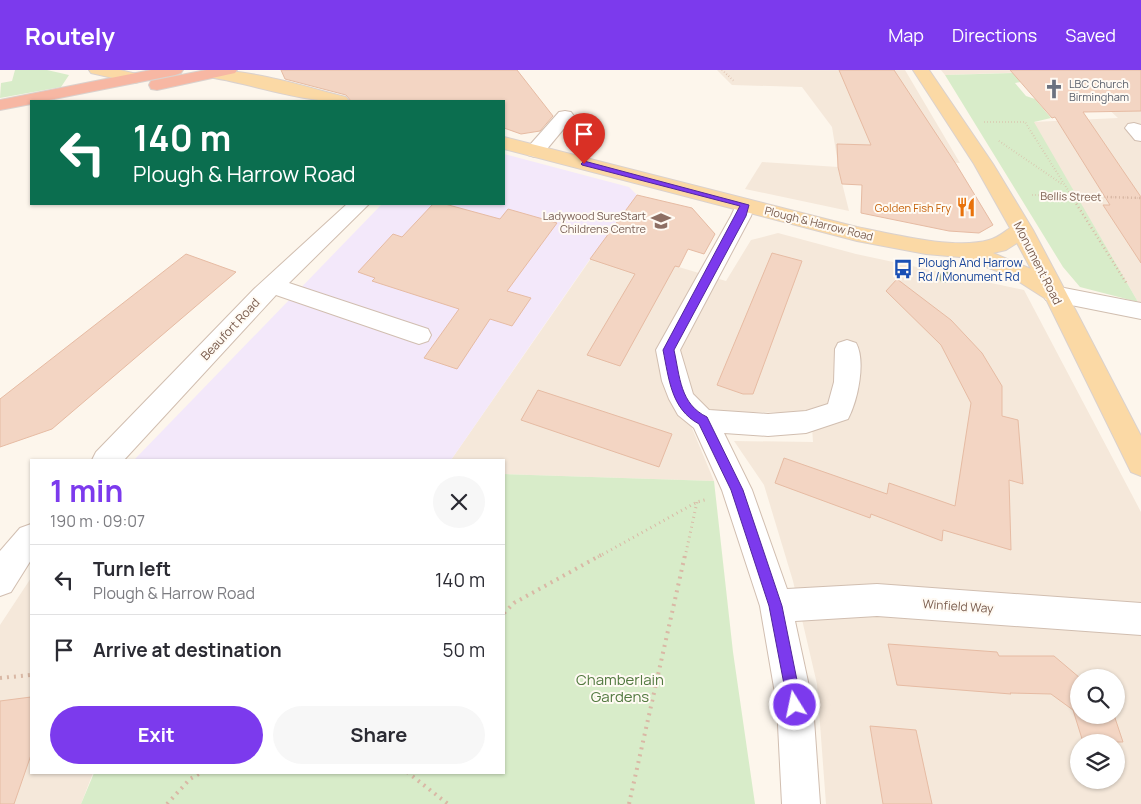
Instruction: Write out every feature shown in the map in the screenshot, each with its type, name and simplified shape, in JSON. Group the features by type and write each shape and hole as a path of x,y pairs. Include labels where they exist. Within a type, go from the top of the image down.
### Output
{"highway":[{"path":"73,96 135,78 175,70"},
{"path":"135,78 210,71"},
{"path":"41,100 73,96 210,71"},
{"path":"73,96 79,74"},
{"path":"0,105 30,101"},
{"path":"0,118 30,111"}],"main road":[{"path":"97,70 135,78"},
{"name":"Monument Road","path":"921,70 949,108 1022,230 1141,464"},
{"path":"210,71 336,100"},
{"name":"Plough & Harrow Road","path":"505,143 857,234 910,244 963,249 996,246 1022,230"},
{"name":"Plough & Harrow Road","path":"963,249 1018,271 1054,294"}],"street":[{"path":"535,151 565,116"},
{"name":"Beaufort Road","path":"107,459 272,286 358,205"},
{"path":"745,205 742,216 668,350 679,398 695,416 704,421 768,424 806,422 839,410 847,382 847,349"},
{"path":"272,286 419,335"},
{"path":"1054,294 1141,311"},
{"path":"704,421 737,490 776,606 795,705 801,804"},
{"path":"0,582 16,549"},
{"name":"Winfield Way","path":"776,606 877,600 1141,619"}],"path":[{"path":"722,70 734,82"},
{"path":"949,108 971,122 1026,122 1130,289"},
{"path":"994,138 1065,185"},
{"name":"Bellis Street","path":"1001,195 1141,198"},
{"path":"505,612 514,603 698,502 737,490"},
{"path":"629,804 698,502"},
{"path":"0,678 30,675"},
{"path":"167,804 190,779 199,774"},
{"path":"410,774 448,804"}],"shaded area":[{"path":"717,70 905,70 960,163 837,158 832,127 802,87 732,85"},
{"path":"941,70 1141,70 1141,302 1138,302 1033,122 1118,118 1067,71 945,75"},
{"path":"505,154 629,187 637,195 590,259 452,459 135,459 381,205 505,205"},
{"path":"762,162 838,167 849,211 745,189"},
{"path":"778,233 856,254 1024,290 1141,512 1141,804 826,804 817,684 793,581 764,485 734,441 813,442 811,413 699,411 689,421 714,481 505,474 505,459 452,459 601,244 726,281 751,240"},
{"path":"30,580 30,774 93,774 81,804 0,804 0,625"}],"green space":[{"path":"15,70 47,70 69,75 61,87 0,98 1,83 12,81"},
{"path":"1013,73 1021,82 1015,83 1026,96 1035,99 1051,118 1034,122 1138,302 1080,287 1063,267 945,75"},
{"name":"Chamberlain Gardens","path":"505,474 714,481 733,652 755,804 81,804 94,774 505,774"}],"building":[{"path":"281,70 517,70 553,116 540,131 521,134 505,128 505,100 350,100 346,95 285,79"},
{"path":"839,70 894,70 956,164 993,225 979,233 949,231 861,213 862,185 842,184 838,167 837,144 871,145"},
{"path":"1010,70 1141,70 1141,111 1083,112 1141,197 1141,263 1103,205 1110,205 1055,117 1052,118"},
{"path":"637,195 692,208 715,234 704,254 688,249 679,267 675,266 620,366 587,355 635,274 590,259"},
{"path":"432,205 449,205 500,219 508,209 557,223 507,291 531,298 512,326 490,319 457,369 424,358 459,309 372,281 375,278 358,272 393,234 402,237"},
{"path":"772,253 802,261 753,394 743,394 717,385"},
{"path":"186,254 236,272 52,429 0,447 0,399"},
{"path":"897,279 951,320 982,353 1002,386 1002,416 1018,420 1023,484 1009,480 1011,550 943,530 942,541 871,514 870,518 775,483 784,458 887,494 889,483 955,506 971,403 941,345 886,291"},
{"path":"538,390 672,434 659,467 521,420"},
{"path":"888,644 997,652 999,656 1054,656 1070,670 1070,708 1051,694 1011,694 897,685"},
{"path":"30,697 30,758 14,804 0,804 0,701"},
{"path":"1077,724 1117,724 1120,734 1080,734"},
{"path":"870,726 916,730 932,804 883,804"}],"place":[{"name":"LBC Church Birmingham","path":"1054,89"},
{"name":"Golden Fish Fry","path":"966,207"},
{"name":"Ladywood SureStart Childrens Centre","path":"661,221"},
{"name":"Plough And Harrow Rd / Monument Rd","path":"903,269"}],"route":[{"path":"584,164 745,205 742,216 668,350 679,398 695,416 704,421 737,490 776,606 795,705"}]}
